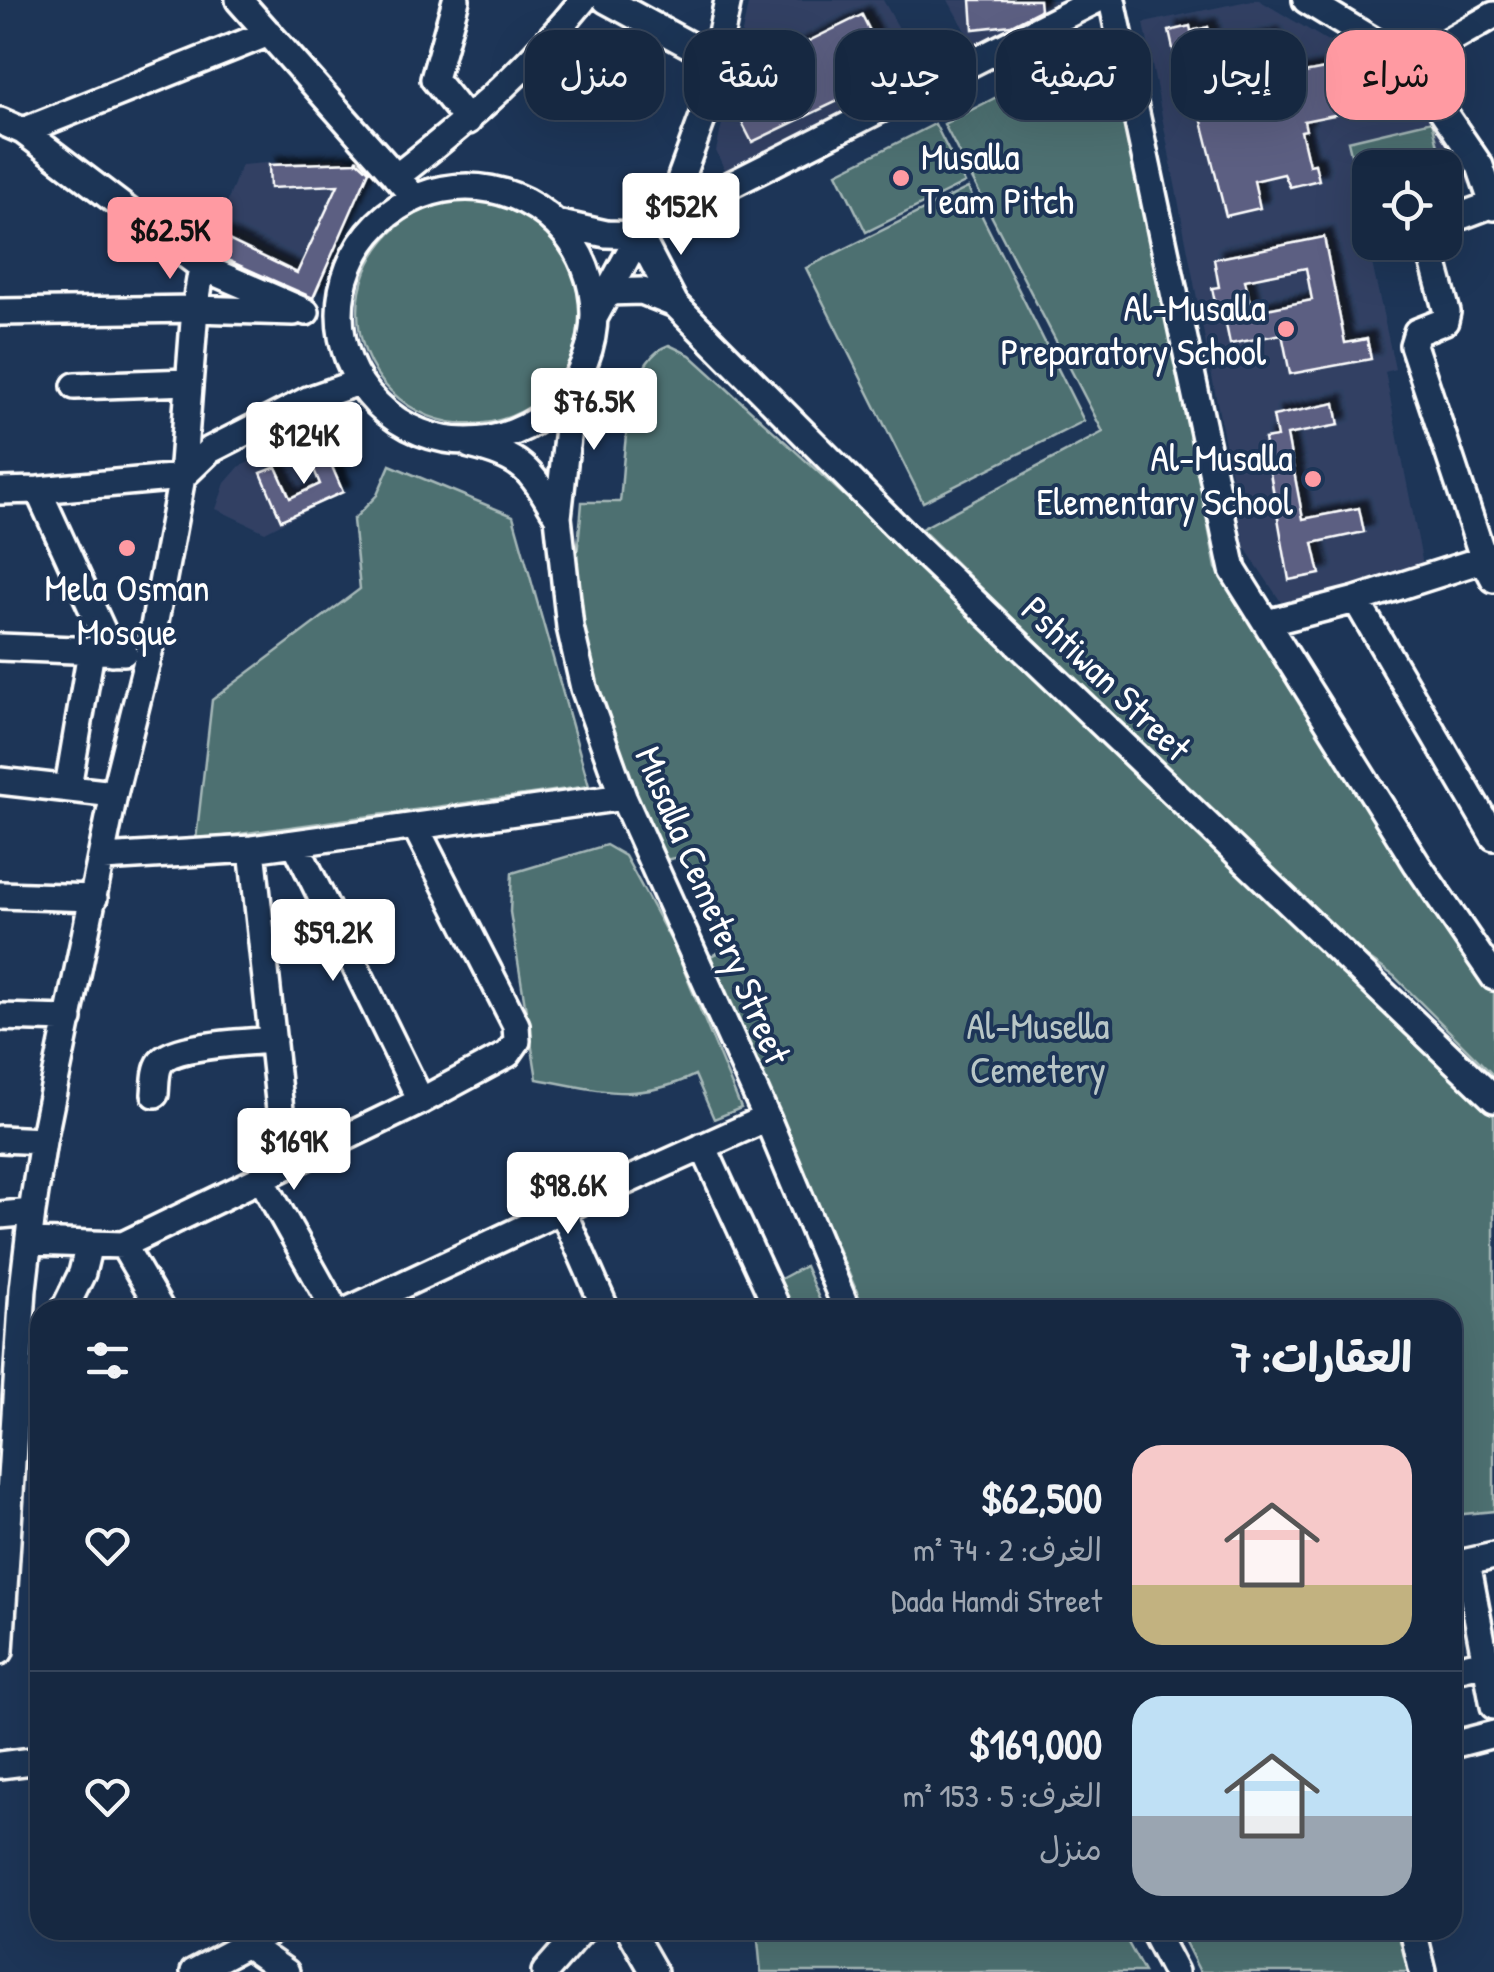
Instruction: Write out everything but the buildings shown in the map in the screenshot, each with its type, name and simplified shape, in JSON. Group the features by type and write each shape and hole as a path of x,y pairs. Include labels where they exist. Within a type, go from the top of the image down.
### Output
{"street":[{"path":"238,0 415,198"},
{"path":"456,0 434,79 468,122"},
{"path":"396,177 468,122 540,54 582,0"},
{"path":"606,0 684,42"},
{"path":"722,30 728,0"},
{"path":"594,318 585,266 556,223 525,201 489,189 452,188 415,198 384,218 360,245 345,278 339,314 344,349 359,382 382,410 412,430 448,440 484,440 518,430 549,411 573,384 584,363 594,318 639,235 681,210 1096,0"},
{"path":"1112,0 1233,570 1417,864 1494,977"},
{"path":"1306,0 1356,30"},
{"path":"1465,31 1494,14"},
{"path":"11,126 268,34"},
{"path":"681,210 680,177 702,120"},
{"path":"1449,120 1480,166 1494,205 1462,216"},
{"path":"11,126 202,267 306,312"},
{"path":"556,223 606,234 639,235"},
{"path":"639,235 675,304"},
{"path":"1266,623 1491,565 1413,345 1417,332 1445,320 1447,312 1433,260"},
{"path":"0,1652 18,1360 11,1290 28,1242 43,1141 114,794 149,653 182,477 202,267"},
{"path":"606,292 642,292 675,304"},
{"name":"Pshtiwan Street","path":"675,304 918,548 1494,1099"},
{"path":"0,312 195,309 339,314"},
{"path":"76,386 189,382"},
{"path":"0,491 182,477 210,450 310,398 359,382"},
{"name":"Musalla Cemetery Street","path":"573,384 558,516 570,627 584,688 623,796 767,1118 843,1300"},
{"name":"Musalla Cemetery Street","path":"448,440 501,452 522,464 558,516"},
{"path":"38,490 101,652 68,787"},
{"path":"1356,600 1494,836"},
{"path":"0,648 149,653"},
{"path":"0,781 114,794"},
{"path":"103,858 252,849 623,796"},
{"path":"28,1242 122,1245 421,1101 508,1054 517,1040 516,1025 415,826"},
{"path":"295,843 421,1101"},
{"path":"252,849 286,1166"},
{"path":"0,895 94,898"},
{"path":"0,1017 69,1019"},
{"path":"155,1094 158,1068 168,1055 272,1040"},
{"path":"370,1300 767,1118"},
{"path":"0,1138 43,1141"},
{"path":"703,1146 773,1300"},
{"path":"261,1178 330,1300"},
{"path":"562,1210 602,1300"},
{"path":"0,1214 32,1212"},
{"path":"69,1300 82,1273 89,1244"},
{"path":"122,1245 155,1300"},
{"path":"18,1360 30,1348"},
{"path":"1494,1556 1467,1562 1494,1706"},
{"path":"1462,1668 1485,1662"},
{"path":"1462,1743 1494,1734"},
{"path":"0,1765 30,1761"},
{"path":"194,1972 254,1940"},
{"path":"545,1972 573,1940"},
{"path":"636,1940 654,1972"},
{"path":"1158,1940 1175,1972"},
{"path":"1415,1940 1422,1972"},
{"path":"246,1944 286,1972"}],"shaded area":[{"path":"749,0 883,0 900,30 835,30 835,117 726,173 716,151 723,120 815,120 815,30 742,30"},
{"path":"948,0 1082,0 1020,30 996,30 996,41 976,51 976,30 964,30"},
{"path":"1259,0 1326,40 1326,120 1438,120 1457,150 1352,150 1352,260 1371,260 1395,369 1385,372 1425,575 1281,602 1245,548 1151,59 1151,30 1145,30 1144,23"},
{"path":"346,157 371,166 313,299 304,303 207,257 241,165"},
{"path":"1462,158 1477,182 1462,185"},
{"path":"315,429 343,492 265,532 216,509 225,483 239,467"}],"green space":[{"path":"996,97 996,120 1131,120 1216,568 1494,989 1494,1076 1394,976 1344,941 921,529 1103,432 944,124 952,120 976,120 976,108"},
{"path":"1432,121 1439,150 1352,150 1352,158 1348,141"},
{"name":"Musalla Team Pitch","path":"935,124 965,183 866,232 837,173"},
{"path":"968,188 1084,421 923,502 806,268"},
{"path":"470,200 513,208 549,233 574,269 582,312 574,355 549,391 513,416 470,424 427,416 391,391 366,355 358,312 366,269 391,233 427,208"},
{"name":"Al-Musella Cemetery","path":"669,345 690,355 895,542 1494,1116 1494,1511 1462,1514 1462,1300 861,1300 709,957 721,951 684,856 665,860 601,702 583,636 576,578 582,502 620,502 629,414 643,370 654,355"},
{"path":"390,465 513,516 589,786 196,840 212,700 360,589 353,520 377,495"},
{"path":"606,845 625,856 673,944 741,1108 714,1119 695,1075 635,1092 537,1079 510,912 512,873"},
{"path":"805,1266 820,1300 783,1300 775,1282"},
{"path":"758,1940 1126,1940 1144,1972 761,1972"},
{"path":"1184,1940 1404,1940 1412,1972 1200,1972"}],"place":[{"name":"Musalla Team Pitch","path":"901,178"},
{"name":"Al-Musalla Preparatory School","path":"1286,329"},
{"name":"Al-Musalla Elementary School","path":"1313,479"},
{"name":"Mela Osman Mosque","path":"127,548"}]}
